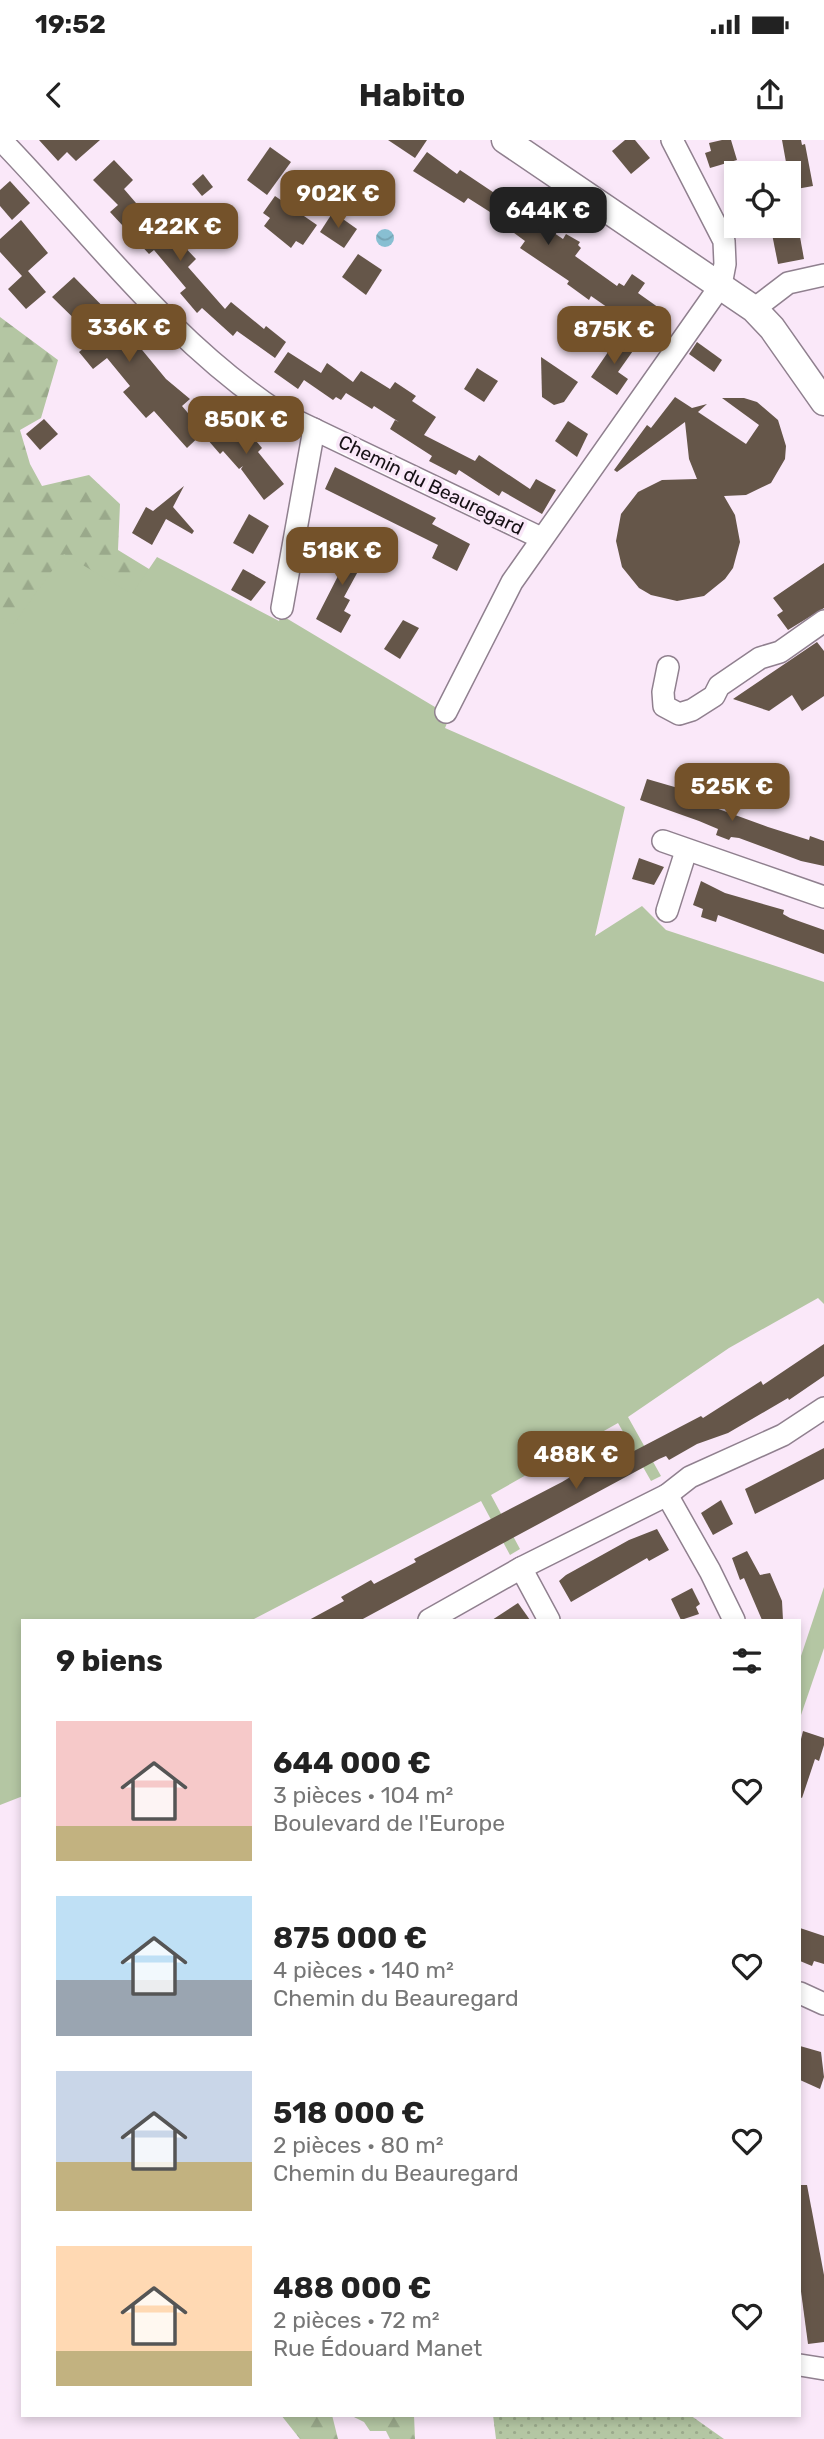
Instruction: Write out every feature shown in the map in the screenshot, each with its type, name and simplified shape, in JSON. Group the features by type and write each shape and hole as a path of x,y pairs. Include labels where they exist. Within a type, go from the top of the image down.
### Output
{"main road":[{"path":"505,140 754,309 772,328 824,402"}],"street":[{"name":"Chemin du Beauregard","path":"1,140 60,200 136,291 192,346 247,391 278,412 541,538 721,285"},
{"path":"672,140 724,241 725,264 721,285"},
{"path":"754,309 788,283 824,275"},
{"path":"282,608 314,429"},
{"path":"446,712 512,582 541,538"},
{"path":"668,667 663,692 668,711 685,713 714,696 725,696 769,667 779,652 824,621"},
{"path":"663,841 824,897"},
{"path":"667,911 686,851"},
{"path":"431,1619 521,1568 667,1495 690,1477 783,1435 824,1408"},
{"path":"667,1495 734,1619"},
{"path":"521,1568 548,1619"},
{"path":"801,1993 824,2004"},
{"path":"801,2365 824,2368"}],"green space":[{"path":"0,317 58,360 41,418 20,430 30,464 42,486 89,475 120,504 118,550 283,651 0,1051"},
{"path":"64,554 132,594 157,557 279,621 281,615 450,716 445,728 625,807 595,936 642,906 666,930 824,982 824,1304 818,1298 729,1348 628,1417 661,1476 651,1481 618,1423 491,1495 520,1549 510,1555 481,1501 254,1619 21,1619 21,1797 0,1805 0,617 13,625"},
{"path":"824,1587 824,1648 801,1715 801,1656"},
{"path":"283,2417 332,2417 338,2439 300,2439"},
{"path":"354,2417 414,2417 415,2439 390,2439 386,2431 370,2431 364,2422"},
{"path":"493,2417 693,2417 724,2439 496,2439"}],"water":[{"path":"385,229 391,232 394,238 391,244 385,247 379,244 376,238 379,232"}],"building":[{"path":"39,140 100,140 76,161 67,152 58,161"},
{"path":"388,140 427,140 415,158"},
{"path":"625,140 635,140 650,158 631,174 612,151"},
{"path":"731,140 737,160 724,161 724,164 710,168 705,153 711,151 709,143"},
{"path":"782,140 801,140 802,145 805,144 813,186 801,188 801,161 786,161"},
{"path":"270,147 291,162 267,195 247,180"},
{"path":"427,152 457,174 460,170 563,239 566,234 580,242 578,245 581,248 575,256 617,286 619,283 624,286 632,274 645,283 638,293 669,315 658,331 643,320 637,328 591,296 589,300 567,284 569,281 520,248 525,241 499,222 501,219 468,198 464,203 413,171"},
{"path":"114,160 133,180 124,189 172,245 178,240 196,259 188,267 225,309 231,302 264,329 266,326 286,342 275,358 237,331 233,336 202,308 197,313 180,293 186,288 154,250 149,254 110,212 118,205 93,180"},
{"path":"203,174 213,187 202,196 192,184"},
{"path":"10,181 30,203 12,220 0,206 0,190"},
{"path":"275,196 317,225 303,245 296,241 291,248 264,226 270,218 263,213"},
{"path":"333,212 357,229 344,248 320,232"},
{"path":"21,220 48,253 28,271 46,292 26,309 8,289 22,276 0,252 0,239"},
{"path":"773,238 800,238 804,259 778,264"},
{"path":"358,254 382,270 366,295 342,277"},
{"path":"74,277 117,321 106,330 126,355 138,345 166,379 190,399 182,406 204,432 187,448 154,411 146,418 123,392 130,386 107,358 93,369 79,352 95,339 52,297"},
{"path":"619,336 635,348 618,372 628,379 617,395 591,377"},
{"path":"697,342 722,360 714,372 689,354"},
{"path":"288,352 321,373 327,363 353,382 361,371 390,389 395,382 416,396 412,401 436,417 424,435 475,461 479,455 530,489 536,479 556,490 542,514 502,491 499,496 459,470 456,475 429,461 432,456 390,429 395,420 399,422 374,406 372,409 346,393 341,400 336,397 333,400 304,380 298,389 274,372"},
{"path":"541,357 578,382 564,402 554,405 542,397"},
{"path":"477,368 498,381 484,402 464,389"},
{"path":"675,397 692,408 707,404 698,412 746,444 759,425 722,398 744,398 757,402 778,420 786,446 785,459 771,483 746,495 724,496 735,515 740,542 733,568 725,579 704,596 677,601 651,595 639,588 622,567 616,541 621,514 638,492 662,480 697,479 689,459 685,422 617,472 614,470 647,425 651,428"},
{"path":"235,416 262,448 258,452 284,484 264,500 241,469 243,466 239,469 223,451 220,454 207,439"},
{"path":"44,419 58,434 40,450 26,434"},
{"path":"568,421 588,434 577,457 555,441"},
{"path":"335,467 436,518 432,524 470,544 457,571 432,558 438,545 325,489"},
{"path":"184,486 173,507 194,531 192,534 166,519 152,545 132,533 146,507 153,511"},
{"path":"249,514 269,526 253,554 233,543"},
{"path":"346,541 368,553 344,597 350,600 344,611 351,615 341,633 316,619 339,574 331,569"},
{"path":"824,563 824,608 788,630 777,615 783,611 773,598"},
{"path":"243,569 266,582 251,601 231,590"},
{"path":"403,620 419,628 400,659 384,649"},
{"path":"817,642 824,651 824,696 802,711 792,695 769,711 733,699"},
{"path":"647,779 716,799 713,807 768,827 809,840 810,836 824,841 824,866 801,861 739,838 731,837 729,840 716,835 718,829 640,800"},
{"path":"639,858 664,867 654,885 632,879"},
{"path":"701,881 725,893 784,910 783,914 790,918 824,930 824,954 718,915 716,922 701,917 703,909 693,905"},
{"path":"824,1344 824,1376 789,1400 788,1398 728,1433 697,1444 669,1460 666,1456 659,1459 363,1619 311,1619 344,1601 341,1597 371,1580 374,1584 416,1562 414,1559 562,1482 629,1442 634,1451 701,1416 703,1418 761,1381 763,1385"},
{"path":"824,1448 824,1479 755,1514 745,1489"},
{"path":"721,1500 733,1524 713,1535 701,1513"},
{"path":"657,1529 669,1550 649,1561 647,1558 571,1602 559,1581 566,1575 629,1540"},
{"path":"747,1551 760,1575 770,1573 782,1601 783,1619 762,1619 744,1578 740,1580 732,1558"},
{"path":"692,1588 700,1604 696,1607 699,1614 681,1619 671,1599"},
{"path":"518,1603 529,1619 494,1619"},
{"path":"803,1731 824,1738 819,1761 815,1759 802,1798 801,1798"},
{"path":"801,1928 824,1936 824,1964 814,1961 812,1966 801,1961"},
{"path":"801,2046 821,2052 824,2077 820,2089 801,2080"},
{"path":"801,2185 807,2185 824,2275 824,2342 808,2344 801,2292"}]}
